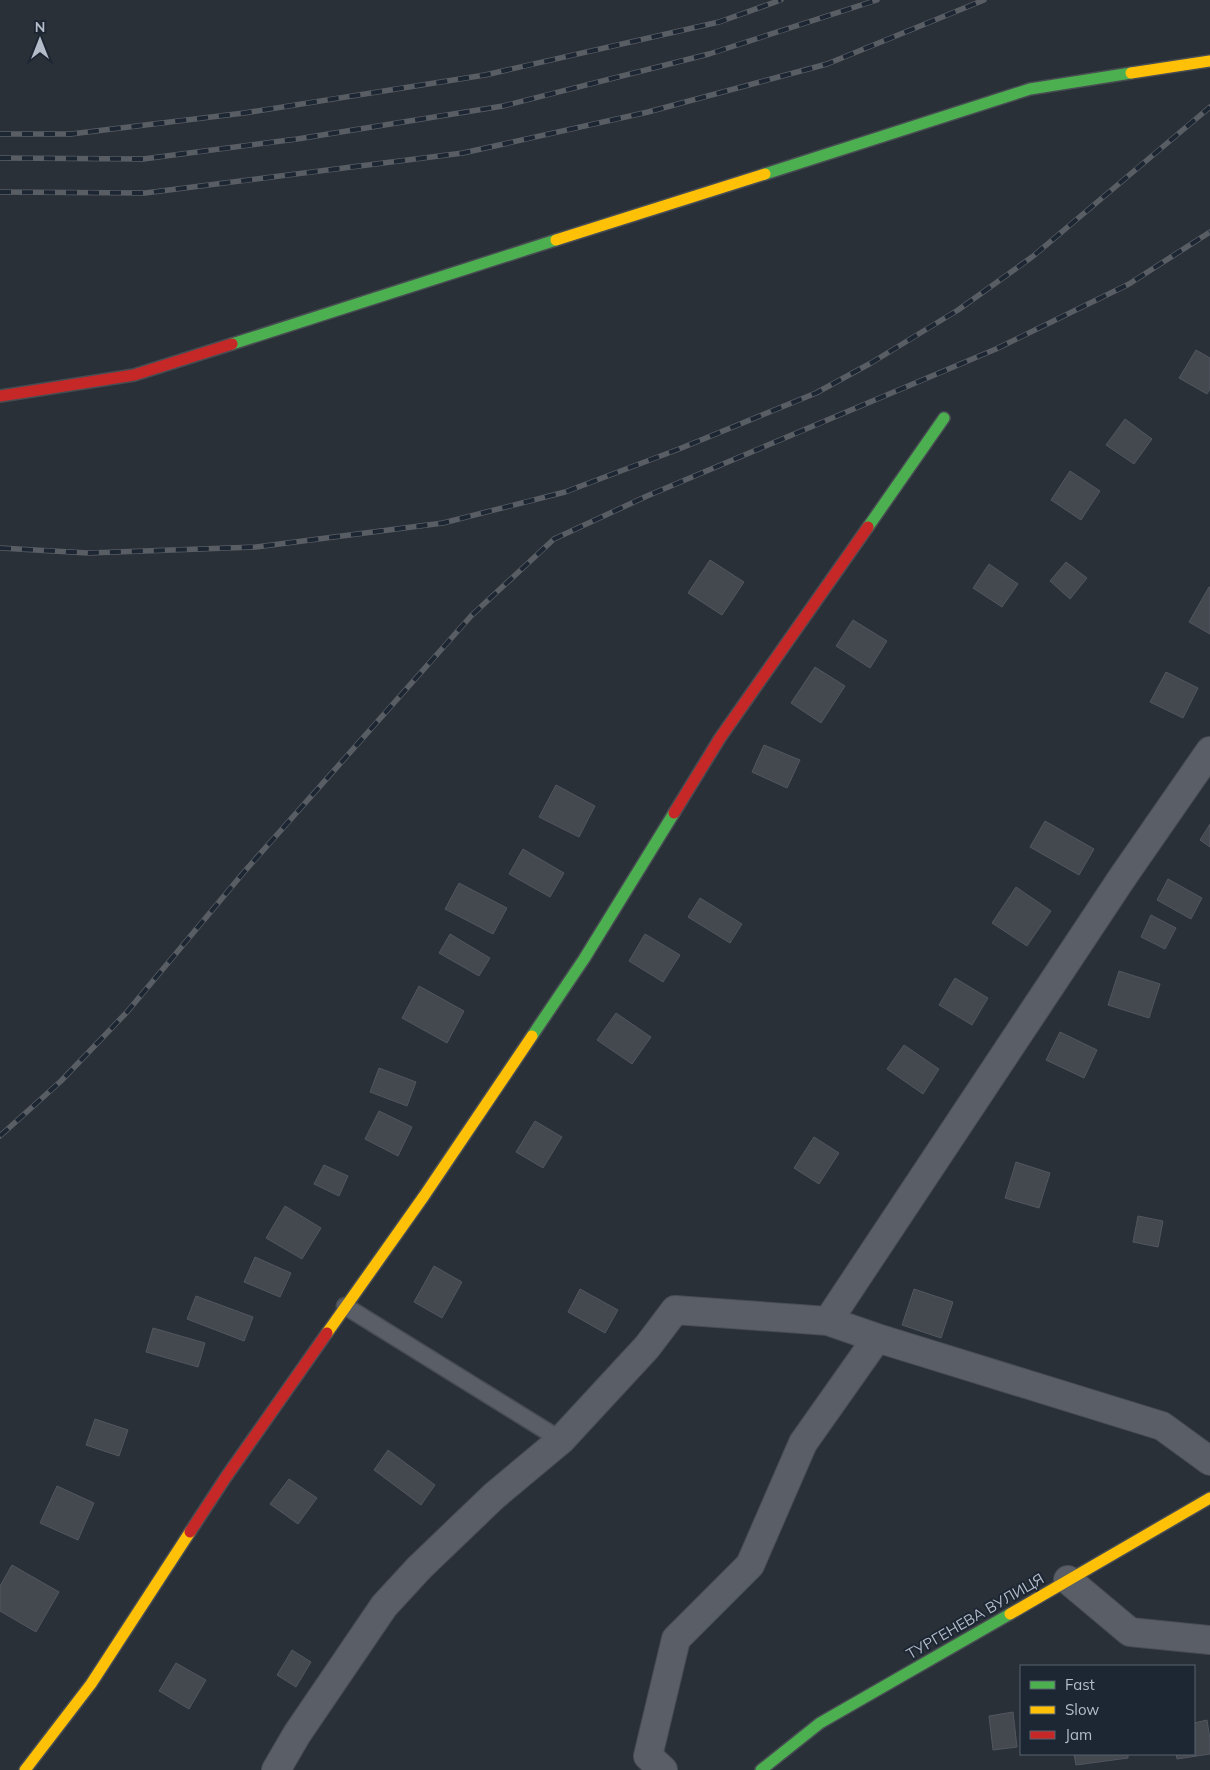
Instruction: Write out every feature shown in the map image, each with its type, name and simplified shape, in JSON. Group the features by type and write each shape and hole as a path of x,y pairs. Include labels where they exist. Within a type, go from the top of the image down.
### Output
{"street":[{"path":"0,396 134,376 1030,89 1210,61"},
{"path":"25,1770 92,1684 226,1476 424,1196 584,959 720,738 944,418"},
{"path":"828,1321 1117,886 1210,751"},
{"path":"276,1770 297,1734 384,1606 419,1568 494,1496 561,1440 647,1346 674,1310 828,1321 877,1338 1162,1426 1210,1461"},
{"path":"663,1770 648,1756 676,1639 750,1565 803,1443 877,1338"},
{"name":"ТУРГЕНЕВА ВУЛИЦЯ","path":"761,1770 820,1723 1210,1498"},
{"path":"1068,1580 1130,1632 1210,1640"}],"lane":[{"path":"345,1306 561,1440"}],"building":[{"path":"1196,350 1210,358 1210,389 1207,394 1179,378"},
{"path":"1125,419 1152,439 1134,464 1106,445"},
{"path":"1070,471 1100,491 1081,520 1051,500"},
{"path":"710,560 744,582 722,615 688,593"},
{"path":"1066,562 1087,578 1070,599 1050,581"},
{"path":"989,564 1018,584 1002,607 973,588"},
{"path":"1210,587 1210,634 1189,622"},
{"path":"853,620 887,641 870,668 836,646"},
{"path":"815,667 845,686 821,723 791,703"},
{"path":"1166,672 1198,688 1183,718 1150,702"},
{"path":"764,745 800,760 787,788 752,772"},
{"path":"556,785 595,806 579,837 539,817"},
{"path":"1045,821 1094,849 1079,875 1030,847"},
{"path":"1210,824 1210,847 1200,840"},
{"path":"523,849 564,873 550,897 509,874"},
{"path":"1168,879 1202,898 1191,919 1157,900"},
{"path":"459,883 507,908 493,934 445,909"},
{"path":"1016,887 1051,911 1027,946 992,923"},
{"path":"700,898 742,924 730,943 688,917"},
{"path":"1151,915 1176,928 1165,949 1141,937"},
{"path":"450,934 490,958 479,976 439,953"},
{"path":"645,934 680,955 663,982 629,961"},
{"path":"1119,971 1160,984 1149,1018 1108,1005"},
{"path":"955,978 988,998 972,1025 939,1005"},
{"path":"419,986 464,1011 447,1043 402,1018"},
{"path":"616,1013 651,1037 632,1064 597,1040"},
{"path":"1060,1032 1097,1050 1084,1078 1046,1060"},
{"path":"904,1045 939,1069 923,1094 887,1069"},
{"path":"379,1068 416,1082 407,1106 370,1092"},
{"path":"379,1111 412,1127 398,1156 365,1139"},
{"path":"535,1121 562,1137 543,1168 516,1152"},
{"path":"814,1137 839,1153 819,1184 794,1168"},
{"path":"1016,1162 1050,1173 1039,1208 1005,1198"},
{"path":"324,1165 348,1176 339,1196 314,1184"},
{"path":"285,1206 321,1228 302,1259 266,1238"},
{"path":"1138,1216 1163,1221 1158,1247 1133,1242"},
{"path":"255,1257 291,1273 280,1297 244,1282"},
{"path":"434,1266 462,1282 442,1318 414,1302"},
{"path":"580,1289 618,1310 605,1333 568,1312"},
{"path":"914,1289 953,1302 941,1338 902,1325"},
{"path":"196,1296 253,1317 244,1341 187,1319"},
{"path":"153,1328 205,1343 198,1367 146,1352"},
{"path":"95,1419 128,1430 119,1456 86,1445"},
{"path":"388,1450 435,1485 421,1505 374,1470"},
{"path":"289,1479 317,1498 298,1524 270,1504"},
{"path":"57,1486 94,1503 78,1540 40,1523"},
{"path":"12,1565 59,1592 36,1632 0,1611 0,1586"},
{"path":"292,1650 311,1662 296,1687 277,1675"},
{"path":"176,1663 206,1680 189,1709 159,1691"},
{"path":"1013,1712 1017,1747 993,1750 989,1716"},
{"path":"1207,1720 1210,1754 1177,1759 1176,1755 1195,1755 1195,1723"},
{"path":"1074,1755 1128,1755 1128,1758 1076,1765"}],"railway":[{"path":"0,134 71,134 244,113 485,75 719,22 781,0"},
{"path":"0,158 143,159 297,139 503,106 709,54 877,0"},
{"path":"0,192 145,193 463,153 648,112 827,64 984,0"},
{"path":"0,548 88,553 256,547 443,523 565,492 679,449 816,393 871,363 958,310 1032,257 1210,107"},
{"path":"0,1136 61,1081 127,1012 244,872 471,616 554,539 647,496 996,349 1129,284 1210,232"}],"traffic: fast":[{"path":"765,174 1030,89 1131,73"},
{"path":"232,344 556,240"},
{"path":"868,527 944,418"},
{"path":"532,1036 584,959 674,813"},
{"path":"761,1770 820,1723 1010,1614"}],"traffic: slow":[{"path":"1131,73 1210,61"},
{"path":"556,240 765,174"},
{"path":"327,1333 424,1196 532,1036"},
{"path":"1010,1614 1210,1498"},
{"path":"25,1770 91,1684 190,1532"}],"traffic: jam":[{"path":"0,396 134,375 232,344"},
{"path":"674,813 720,738 868,527"},
{"path":"190,1532 226,1477 327,1333"}]}
